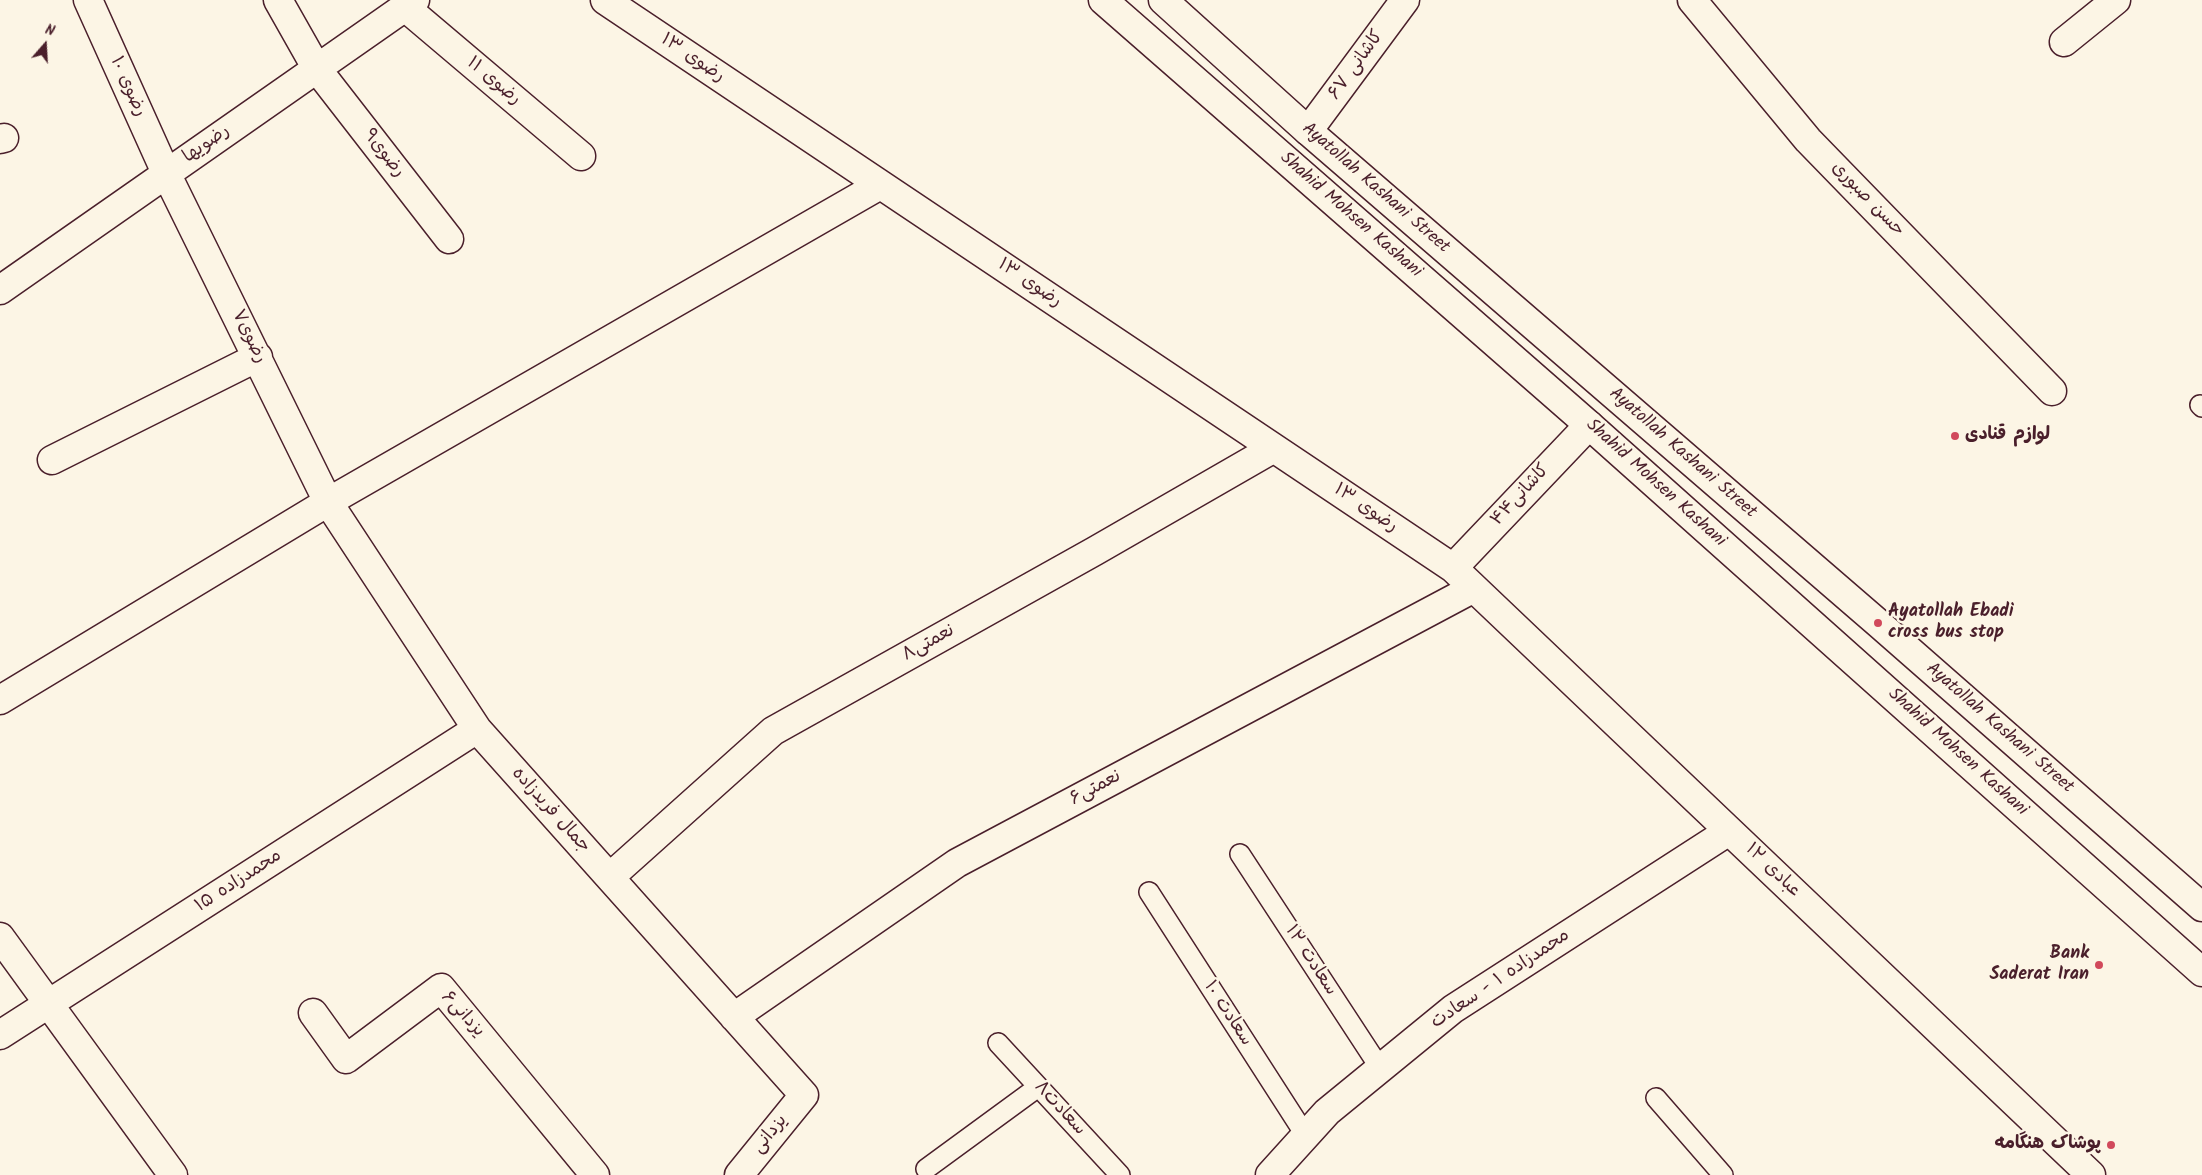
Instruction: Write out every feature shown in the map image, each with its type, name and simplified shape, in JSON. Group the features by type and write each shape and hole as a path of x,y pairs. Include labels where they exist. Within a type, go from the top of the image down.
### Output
{"street":[{"name":"رضوی ۱۰","path":"88,0 166,173"},
{"name":"رضوی۹","path":"278,0 317,69 449,240"},
{"name":"رضوی ۱۳","path":"605,0 1453,568"},
{"name":"Shahid Mohsen Kashani","path":"1103,0 1589,424 2202,972"},
{"name":"Ayatollah Kashani Street","path":"1163,0 1308,131 1878,623 2202,907"},
{"name":"کاشانی ۶۷","path":"1308,131 1405,0"},
{"name":"حسن صبوری","path":"1692,0 1808,140 2052,391"},
{"path":"2064,42 2116,0"},
{"name":"رضویها","path":"0,290 410,4"},
{"name":"رضوی ۱۱","path":"410,4 581,156"},
{"name":"رضوی۷","path":"166,173 328,502"},
{"path":"0,700 328,502 880,184"},
{"path":"52,460 258,357"},
{"name":"کاشانی۴۴","path":"1453,568 1589,424"},
{"name":"نعمتی۸","path":"610,877 773,731 1086,556 1274,448"},
{"name":"جمال فریدزاده","path":"328,502 477,729 804,1095"},
{"name":"عبادی ۱۲","path":"1453,568 2091,1175"},
{"name":"نعمتی۶","path":"734,1017 957,863 1474,588"},
{"name":"محمدزاده ۱۵","path":"0,1035 477,729"},
{"name":"محمدزاده ۱ - سعادت","path":"1270,1175 1327,1112 1453,1009 1729,831"},
{"path":"0,937 172,1175"},
{"name":"یزدانی۶","path":"313,1013 346,1059 441,988 595,1175"},
{"name":"یزدانی","path":"739,1175 804,1095"}],"lane":[{"name":"سعادت ۱۲","path":"1240,854 1380,1068"},
{"name":"سعادت ۱۰","path":"1149,892 1306,1136"},
{"name":"سعادت۸","path":"998,1043 1120,1175"},
{"path":"926,1169 1038,1087"},
{"path":"1656,1098 1723,1175"}],"place":[{"name":"لوازم قنادی","path":"1955,436"},
{"name":"Ayatollah Ebadi cross bus stop","path":"1878,623"},
{"name":"Bank Saderat Iran","path":"2099,965"},
{"name":"پوشاک هنگامه","path":"2111,1145"}]}
